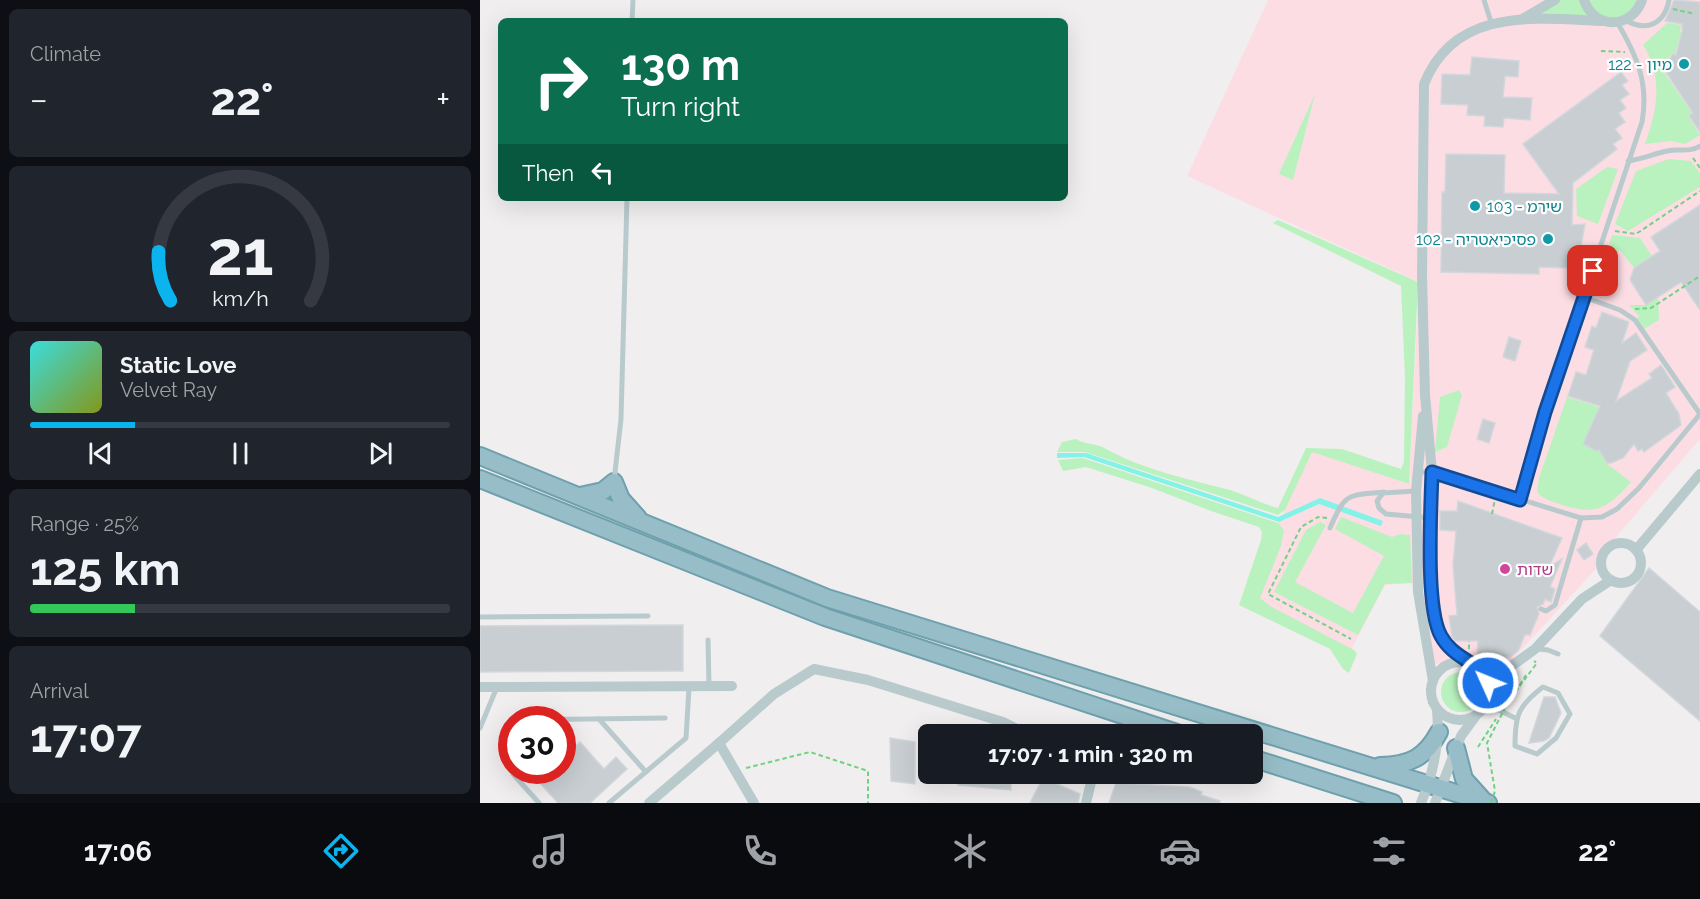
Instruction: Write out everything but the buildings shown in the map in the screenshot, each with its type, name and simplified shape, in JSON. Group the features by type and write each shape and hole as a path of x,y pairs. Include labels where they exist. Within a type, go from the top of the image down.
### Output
{"highway":[{"path":"480,456 827,598 1371,767 1435,792 1488,803"},
{"path":"480,478 825,617 1151,724"},
{"path":"577,496 603,491 614,482 621,499 636,517 651,526"},
{"path":"1371,767 1399,766 1413,762 1424,755 1439,732"},
{"path":"1456,748 1460,771 1468,786 1488,803"},
{"path":"1263,762 1369,798 1393,803"}],"street":[{"path":"1524,18 1555,0"},
{"path":"1584,0 1591,14 1603,21"},
{"path":"1421,803 1435,792 1456,748 1474,717 1486,704 1488,683 1478,668 1465,662 1445,644 1435,625 1431,518 1432,472 1425,395 1422,150 1424,84 1429,70 1446,46 1469,31 1524,18 1621,21 1637,11 1642,0"},
{"path":"1425,395 1417,472 1416,518 1418,592 1433,681 1431,696 1437,710 1439,732 1435,792"},
{"path":"1636,550 1700,474"},
{"path":"1488,683 1535,649 1582,598 1611,580 1624,582 1635,577 1641,566 1636,550 1622,543 1615,544 1604,552 1601,565 1611,580"},
{"path":"1433,681 1446,666 1465,662"},
{"path":"649,803 774,694 814,669 868,680 1007,724"},
{"path":"480,687 689,688 732,686"},
{"path":"1437,710 1455,720 1474,717"},
{"path":"719,743 754,803"},
{"path":"1086,803 1091,784"}],"lane":[{"path":"632,18 633,0"},
{"path":"1484,0 1492,25"},
{"path":"1621,21 1638,27 1650,26 1668,8 1669,0"},
{"path":"1520,500 1545,412 1642,122 1646,103 1641,68 1621,21"},
{"path":"1628,161 1644,159 1669,150 1688,151 1700,146"},
{"path":"614,482 621,419 627,201"},
{"path":"1417,472 1432,472 1581,518 1602,517 1622,505 1700,414 1635,320 1620,310 1584,297"},
{"path":"1330,528 1341,503 1350,496 1416,491"},
{"path":"1385,492 1377,501 1382,512 1416,518 1431,518"},
{"path":"1541,609 1546,611 1555,605 1581,518"},
{"path":"480,617 648,616"},
{"path":"708,640 709,687"},
{"path":"1535,649 1558,654"},
{"path":"480,728 497,687"},
{"path":"1543,687 1558,693 1570,714 1556,738 1537,754 1515,746 1515,718 1527,699 1543,687"},
{"path":"609,803 686,738 689,688"},
{"path":"1486,704 1515,718"},
{"path":"576,720 664,718"},
{"path":"599,719 646,772"},
{"path":"522,784 539,803"}],"path":[{"path":"1668,8 1695,14"},
{"path":"1601,51 1635,52"},
{"path":"1688,151 1700,168"},
{"path":"1606,230 1636,234 1700,191"},
{"path":"1620,310 1651,308 1700,276"},
{"path":"1492,513 1496,493"},
{"path":"1335,517 1318,517 1301,527 1268,594 1351,639"},
{"path":"1488,803 1495,791 1487,743 1506,706 1527,676"},
{"path":"1522,685 1527,688"},
{"path":"735,771 810,752 868,771 868,803"}],"shaded area":[{"path":"1268,0 1700,0 1700,439 1606,549 1595,570 1510,662 1476,659 1427,665 1412,583 1385,585 1350,652 1242,605 1311,451 1409,484 1419,282 1187,176"}],"green space":[{"path":"1558,0 1582,0 1590,15 1530,16"},
{"path":"1586,0 1640,0 1630,15 1603,19"},
{"path":"1667,23 1681,25 1680,32 1686,33 1684,41 1679,40 1675,54 1671,53 1663,71 1692,113 1688,116 1700,135 1685,144 1671,141 1645,144 1653,119 1656,82 1650,57 1643,45"},
{"path":"1315,94 1293,180 1279,174"},
{"path":"1669,159 1691,161 1700,173 1700,187 1628,231 1615,224 1636,171"},
{"path":"1607,167 1618,169 1598,224 1577,216 1576,189"},
{"path":"1278,220 1418,282 1409,484 1312,452 1285,510 1278,515 1085,452 1057,452 1062,442 1076,439 1103,447 1151,468 1230,490 1278,508 1306,448 1342,449 1401,469 1404,462 1405,377 1401,286 1273,223"},
{"path":"1612,235 1640,238 1652,256 1634,268 1619,249 1605,294 1596,291"},
{"path":"1658,297 1659,320 1644,329 1637,319 1639,316 1629,305 1646,305"},
{"path":"1459,390 1462,395 1447,447 1435,452 1440,397"},
{"path":"1567,397 1599,407 1583,444 1596,451 1599,450 1606,463 1631,482 1608,504 1601,507 1584,510 1574,508 1548,500 1537,492 1539,478"},
{"path":"1083,458 1278,523 1284,530 1281,546 1260,598 1270,606 1354,650 1357,654 1349,673 1343,669 1330,649 1239,605 1261,540 1262,532 1259,527 1086,467 1063,471 1058,460"},
{"path":"1341,517 1392,537 1400,534 1410,535 1412,583 1385,584 1358,635 1274,592 1306,530 1320,522 1326,525 1295,582 1353,613 1384,556 1335,529"},
{"path":"1461,672 1475,678 1481,692 1475,706 1461,712 1447,706 1441,692 1447,678"}],"water":[{"path":"1057,453 1086,453 1278,517 1320,498 1383,521 1381,526 1319,504 1279,522 1084,457 1057,458"}],"place":[{"name":"122 - מיון","path":"1684,64"},
{"name":"103 - שירמ","path":"1475,206"},
{"name":"102 - פסיכיאטריה","path":"1548,239"},
{"name":"שדות","path":"1505,569"}],"route":[{"path":"1488,683 1478,668 1465,662 1445,644 1435,625 1431,547 1432,472 1520,500 1545,412 1593,271"}]}
